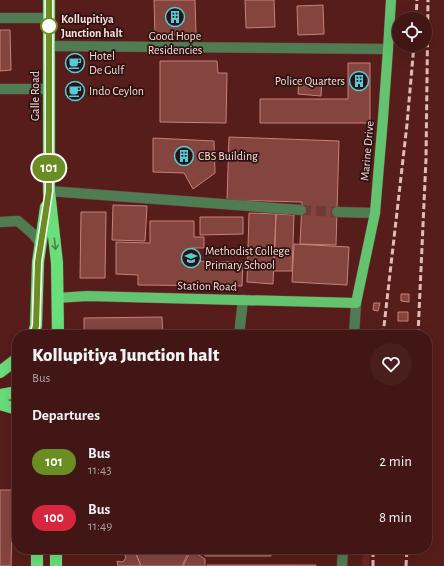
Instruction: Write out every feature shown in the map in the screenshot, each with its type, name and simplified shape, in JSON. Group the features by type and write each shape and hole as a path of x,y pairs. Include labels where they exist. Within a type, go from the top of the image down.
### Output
{"highway":[{"name":"Galle Road","path":"49,0 49,191 57,263 58,330"},
{"name":"Galle Road","path":"35,330 38,262 49,191"},
{"path":"0,372 12,363"},
{"path":"0,394 12,393"},
{"path":"0,404 12,408"},
{"path":"38,554 38,566"},
{"path":"56,554 56,566"}],"main road":[{"name":"Marine Drive","path":"356,303 375,213 391,0"},
{"name":"Station Road","path":"57,298 87,296 356,303"}],"street":[{"path":"0,18 49,18"},
{"path":"48,46 388,49"},
{"path":"0,89 48,88"},
{"path":"49,191 301,210"},
{"path":"337,212 375,213"},
{"path":"0,222 18,221 33,234 41,244"},
{"path":"240,330 243,300"},
{"path":"354,330 356,303"},
{"path":"342,566 343,554"}],"shaded area":[{"path":"363,554 370,554 369,566 362,566"}],"building":[{"name":"Good Hope Residencies","path":"154,0 195,0 196,34 155,35"},
{"path":"245,0 274,0 275,27 246,28"},
{"path":"323,5 324,34 298,35 297,6"},
{"path":"0,30 10,30 11,70 0,71"},
{"path":"160,61 217,61 218,73 227,73 226,123 160,122"},
{"name":"Police Quarters","path":"348,63 370,63 370,123 260,123 260,99 348,99"},
{"path":"299,79 322,80 321,96 298,94"},
{"path":"229,137 339,141 336,245 300,244 302,202 227,200"},
{"name":"CBS Building","path":"153,138 214,141 215,173 193,189 184,173 153,172"},
{"path":"113,205 147,206 145,241 112,240"},
{"path":"81,212 106,212 105,278 80,278"},
{"path":"249,213 276,214 273,284 247,282"},
{"path":"276,214 294,215 292,271 274,271"},
{"path":"200,217 243,217 243,234 200,235"},
{"path":"150,221 194,221 194,237 204,237 204,248 192,248 192,261 243,262 242,286 138,285 138,275 116,274 116,242 150,243"},
{"path":"294,244 349,247 347,285 292,282"},
{"path":"401,294 409,294 409,302 401,301"},
{"path":"374,303 380,303 378,311 373,310"},
{"path":"398,312 408,312 408,321 398,321"},
{"path":"162,317 163,330 84,330 84,318"},
{"path":"0,490 12,490 11,566 0,566"},
{"path":"122,554 136,554 141,566 118,566 117,561 124,561 126,557"},
{"path":"136,554 188,554 182,566 141,566"},
{"path":"189,554 197,554 205,559 205,566 183,566"},
{"path":"205,554 271,554 271,556 205,556"},
{"path":"288,565 288,566 207,566"},
{"path":"316,565 316,566 288,566"}],"tunnel":[{"path":"301,210 337,212"}],"railway":[{"path":"416,12 417,0"},
{"path":"418,330 426,159 428,0"},
{"path":"384,330 407,124 413,52"},
{"path":"373,554 373,566"},
{"path":"406,566 407,554"}],"bus line":[{"name":"101","path":"35,330 38,262 49,191 49,0"}],"place":[{"name":"Good Hope Residencies","path":"175,17"},
{"name":"Kollupitiya Junction halt","path":"49,26"},
{"name":"Hotel De Gulf","path":"75,63"},
{"name":"Police Quarters","path":"359,81"},
{"name":"Indo Ceylon","path":"75,91"},
{"name":"CBS Building","path":"184,156"},
{"name":"Methodist College Primary School","path":"191,258"}]}
